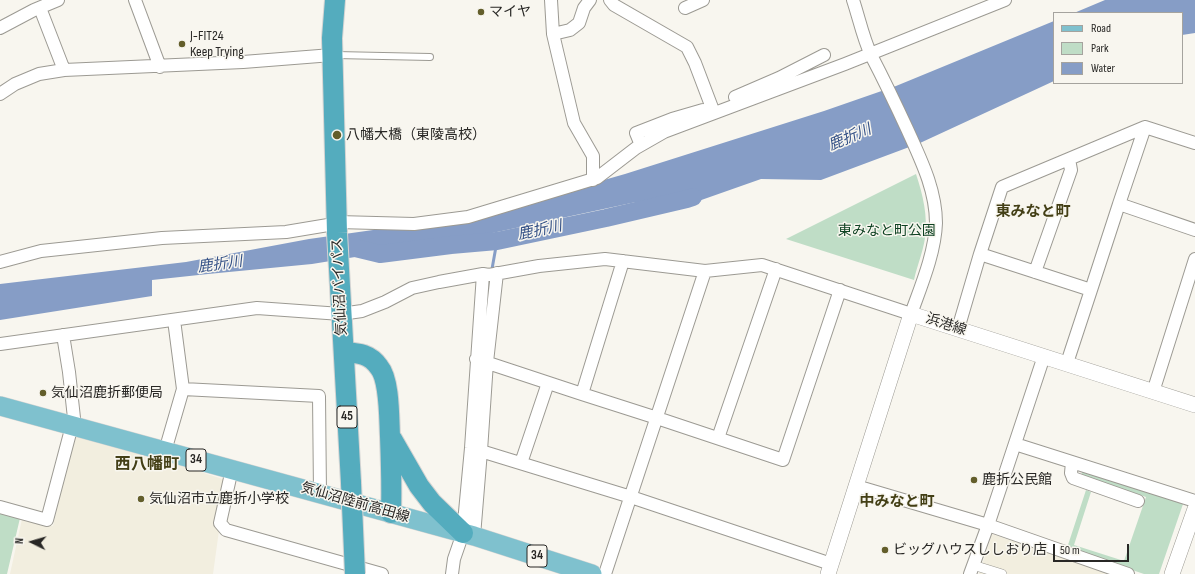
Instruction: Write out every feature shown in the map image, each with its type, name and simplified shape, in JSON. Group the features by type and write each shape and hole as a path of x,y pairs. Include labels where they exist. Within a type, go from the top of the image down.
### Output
{"highway":[{"name":"気仙沼バイパス","path":"335,0 332,55 337,228 355,574"},
{"path":"344,352 370,356 380,368 387,392 390,414 392,474 391,513"},
{"path":"390,436 419,486 432,503 469,534"}],"main road":[{"name":"気仙沼陸前高田線","path":"0,406 469,534 592,574"}],"street":[{"path":"0,28 58,0"},
{"path":"135,0 160,67"},
{"path":"551,0 553,34 574,123 592,156 593,180"},
{"path":"553,34 570,30 579,23 584,8 590,0"},
{"path":"610,0 614,5 687,47 713,110"},
{"path":"685,8 703,0"},
{"path":"0,344 257,308 341,308 362,312 412,288 439,282 539,266 605,259 705,271 762,265 911,314 924,276 933,242 936,224 935,207 932,191 922,161 871,53 853,0"},
{"path":"713,110 871,53 1005,0"},
{"path":"40,8 64,70"},
{"path":"0,94 15,84 39,74 64,70 160,67 332,55"},
{"path":"0,262 41,251 162,238 286,232 328,225 337,228 414,224 468,218 593,180 641,145 664,132 713,110 824,55"},
{"path":"1067,363 1144,127"},
{"path":"958,329 1002,187 1144,127 1195,143"},
{"path":"1035,272 1071,170 1069,158"},
{"path":"1119,204 1195,230"},
{"path":"980,254 1091,290"},
{"path":"1153,392 1195,259"},
{"path":"582,394 623,261"},
{"path":"718,438 776,269"},
{"path":"605,574 705,271"},
{"path":"481,361 497,273"},
{"path":"452,574 454,559 469,534 481,361 482,274"},
{"path":"481,361 783,460 840,290"},
{"name":"浜港線","path":"829,569 911,314 1195,405"},
{"path":"165,451 183,389 174,320"},
{"path":"0,507 47,520 74,418 63,335"},
{"path":"1002,574 972,569 1044,356"},
{"path":"521,463 548,383"},
{"path":"183,389 319,396 320,493"},
{"path":"1015,444 1195,501"},
{"path":"476,449 631,497 829,569"},
{"path":"1072,462 1071,473 1073,478 1138,500"},
{"path":"232,469 220,523 226,530 382,574"},
{"path":"856,486 988,525 1128,574"},
{"path":"1172,574 1195,509"}],"lane":[{"path":"332,55 430,57"}],"shaded area":[{"name":"気仙沼市立鹿折小学校","path":"74,432 226,480 213,574 10,574 22,519 53,526"},
{"path":"992,534 1113,574 979,574"}],"green space":[{"name":"東みなと町公園","path":"916,174 924,206 926,230 923,248 914,280 786,239"},
{"path":"1083,470 1183,504 1159,574 1144,574 1067,548 1086,490 1091,492 1074,545 1124,561 1146,497 1081,475"},
{"path":"0,512 20,518 7,574 0,574"}],"water":[{"path":"1105,0 1195,0 1195,33 1183,35 1183,12 1076,12"},
{"path":"1053,21 1053,81 920,143 821,180 761,179 690,204 636,202 460,240 312,264 152,280 152,296 0,320 0,284 186,262 309,239 406,227 485,214 625,174 824,111 896,86"}],"waterway":[{"name":"鹿折川","path":"351,247 380,254 497,241 606,218 693,197"},
{"path":"492,269 497,241"},
{"path":"487,305 489,286"}],"place":[{"name":"マイヤ","path":"481,12"},
{"name":"J-FIT24 Keep Trying","path":"182,44"},
{"name":"八幡大橋（東陵高校）","path":"337,135"},
{"name":"気仙沼鹿折郵便局","path":"43,393"},
{"name":"鹿折公民館","path":"974,480"},
{"name":"気仙沼市立鹿折小学校","path":"141,499"},
{"name":"ビッグハウスししおり店","path":"885,550"}],"district":[{"name":"東みなと町","path":"1033,212"},
{"name":"西八幡町","path":"147,465"},
{"name":"中みなと町","path":"897,502"}]}
